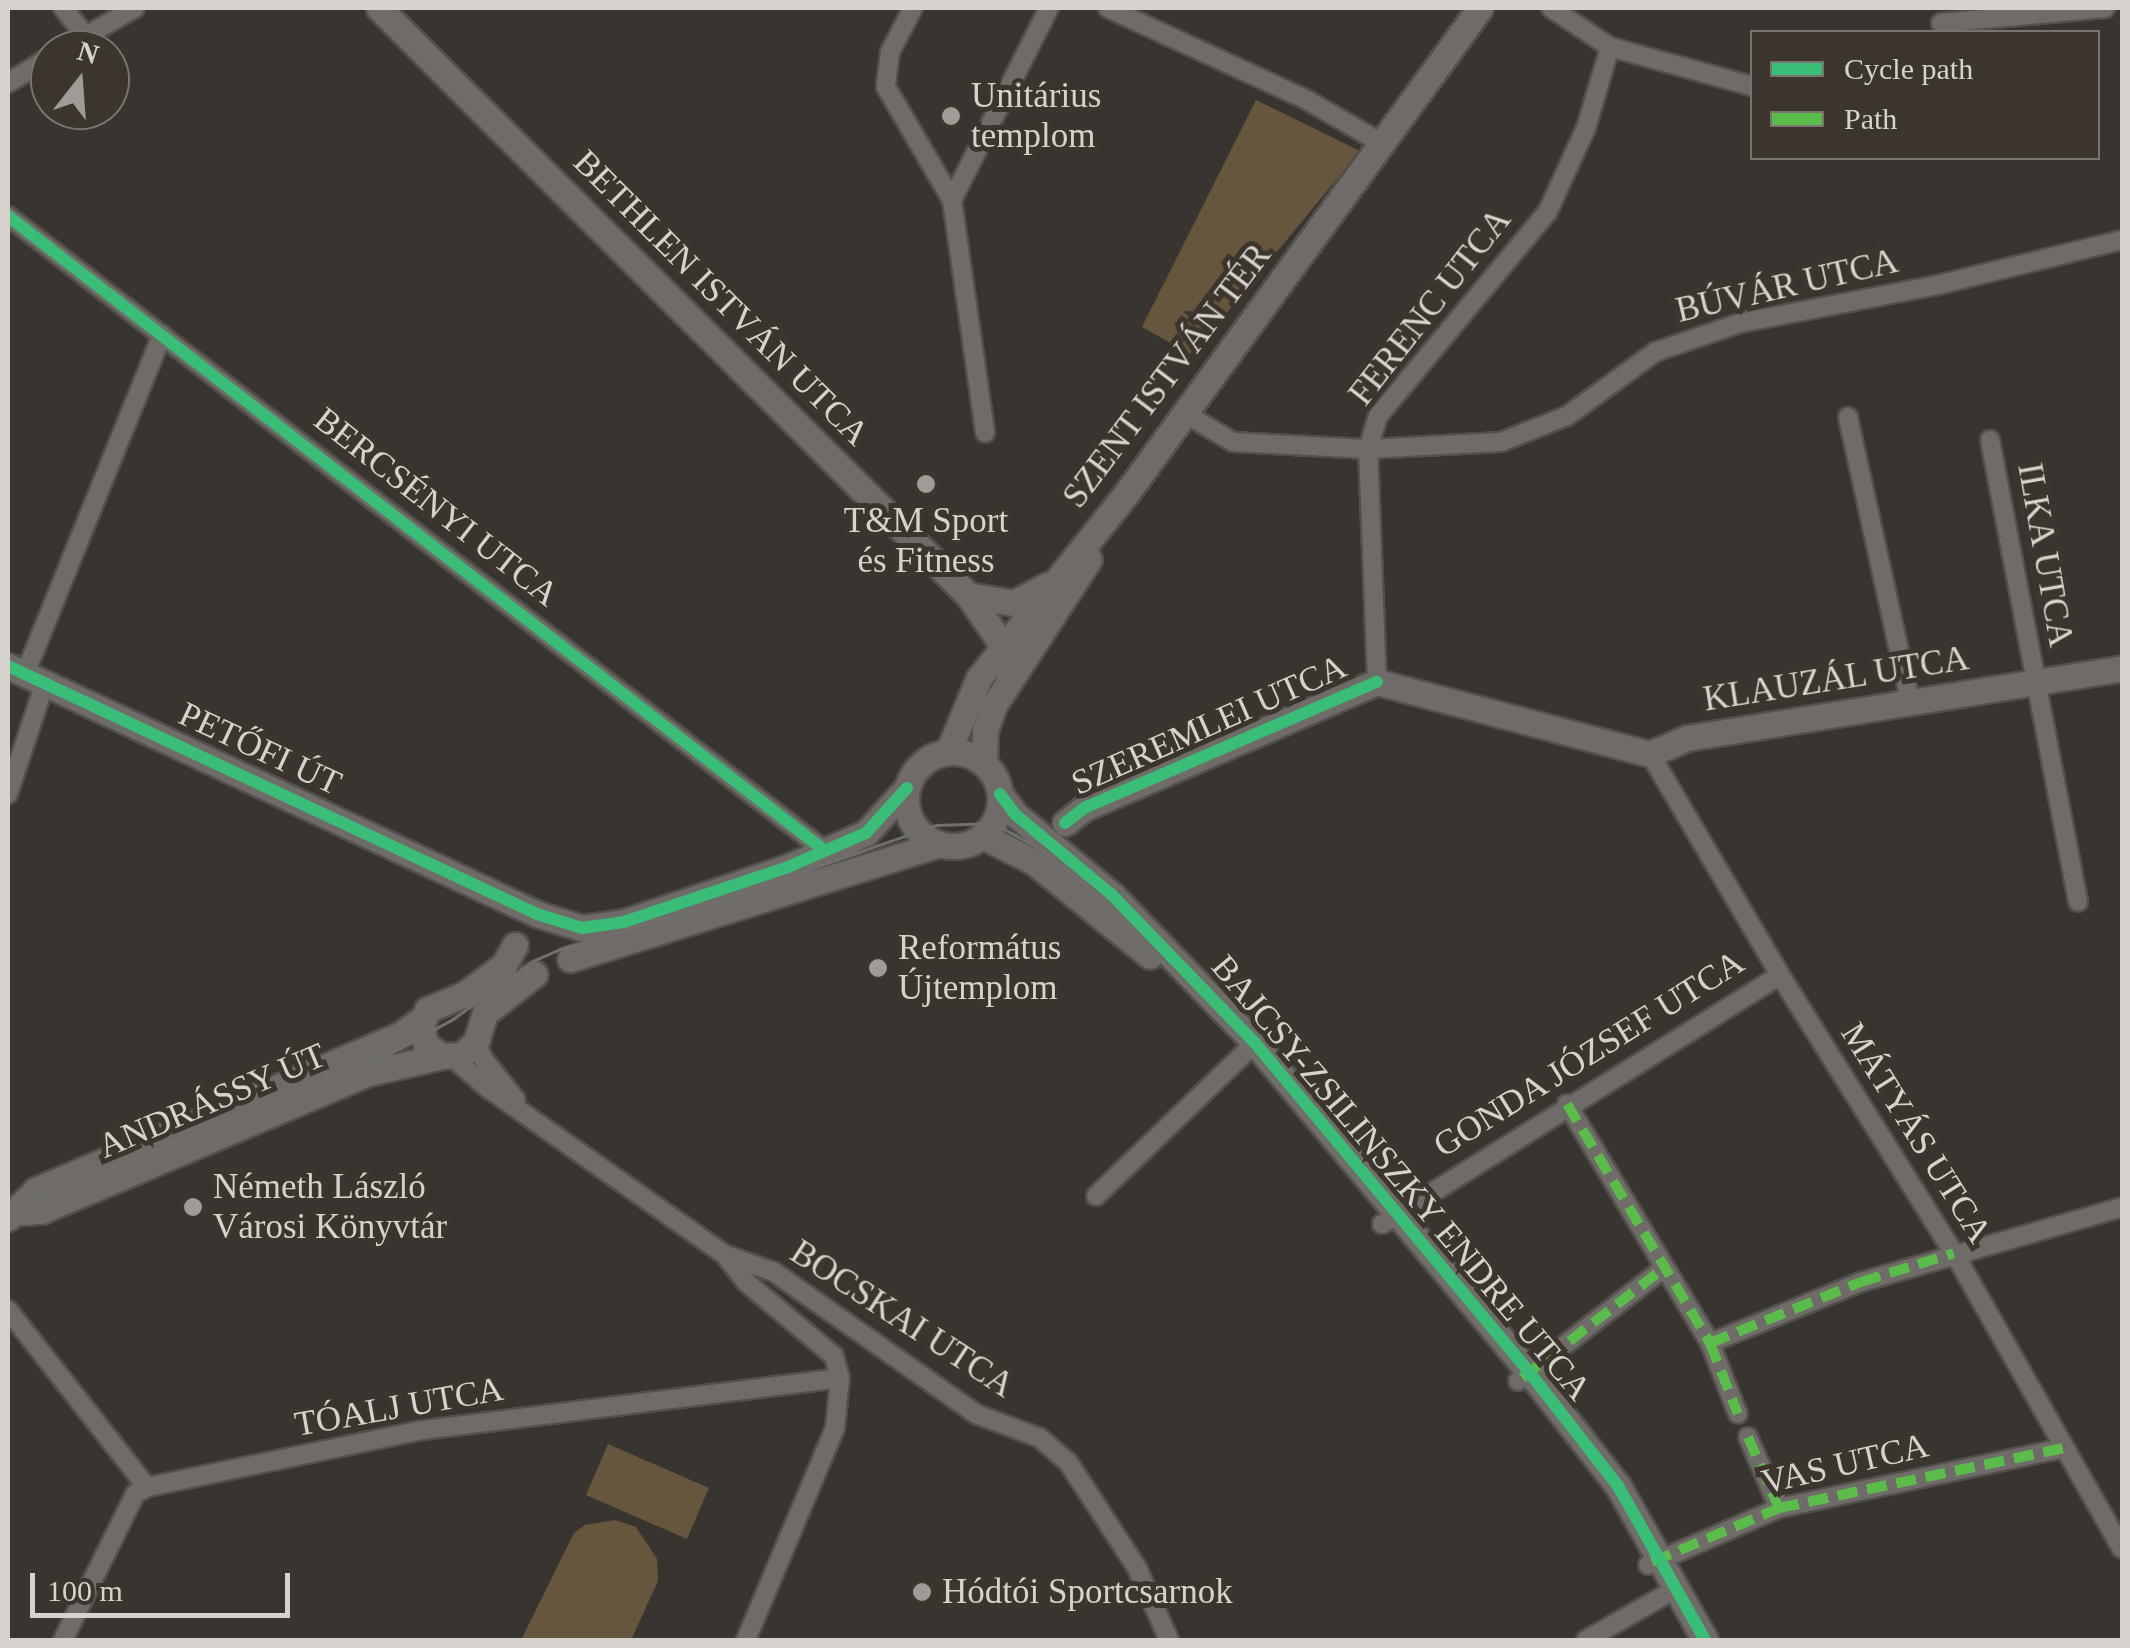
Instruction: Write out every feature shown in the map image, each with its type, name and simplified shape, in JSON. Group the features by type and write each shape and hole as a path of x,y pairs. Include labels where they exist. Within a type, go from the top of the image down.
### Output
{"street":[{"path":"63,8 81,30"},
{"path":"94,30 134,8"},
{"name":"BETHLEN ISTVÁN UTCA","path":"379,8 968,595 1004,647"},
{"path":"913,8 890,52 886,87 952,200 985,433"},
{"path":"952,200 1049,8"},
{"path":"1108,8 1307,100 1383,144"},
{"name":"SZENT ISTVÁN TÉR","path":"948,752 978,678 1126,494 1480,8"},
{"path":"1940,21 2105,8"},
{"path":"1558,10 1610,47 1750,85"},
{"name":"FERENC UTCA","path":"1377,682 1368,449 1378,416 1548,211 1586,128 1610,47"},
{"path":"8,83 30,69"},
{"name":"BERCSÉNYI UTCA","path":"8,216 824,850"},
{"name":"BÚVÁR UTCA","path":"1184,413 1234,442 1368,449 1501,442 1567,416 1655,352 1740,324 1937,284 2122,240"},
{"path":"8,794 26,674 162,334"},
{"path":"1848,416 1910,702"},
{"name":"ILKA UTCA","path":"1990,440 2035,682"},
{"path":"984,764 984,730 1009,676 1064,602 1126,494"},
{"path":"968,595 1014,603 1056,581"},
{"path":"1004,647 1009,676"},
{"name":"KLAUZÁL UTCA","path":"1650,754 1688,738 2122,668"},
{"name":"PETŐFI ÚT","path":"26,674 554,920"},
{"name":"SZEREMLEI UTCA","path":"1057,832 1084,808 1377,682 1650,754"},
{"path":"2035,682 2078,902"},
{"path":"907,788 911,820 919,832 940,844 955,846 983,836 994,823 1000,794 984,764 974,757 948,752 922,764 907,788 866,832 788,867 624,922 582,928 554,920 528,922 504,964 466,994 434,1004 423,1018 426,1045 447,1057 478,1037 485,1013 535,974 556,973 570,959 940,844"},
{"name":"MÁTYÁS UTCA","path":"1650,754 1780,975 1954,1253 2122,1549"},
{"name":"BAJCSY-ZSILINSZKY ENDRE UTCA","path":"1000,794 1016,816 1057,832 1249,1049 1523,1377 1705,1640"},
{"name":"BAJCSY-ZSILINSZKY ENDRE UTCA","path":"983,836 1034,862 1114,922 1249,1049"},
{"path":"487,887 510,917 521,964 535,974"},
{"path":"554,920 573,940 570,959"},
{"name":"GONDA JÓZSEF UTCA","path":"1388,1219 1567,1104 1780,975"},
{"path":"452,999 475,1013 478,1037"},
{"name":"ANDRÁSSY ÚT","path":"8,1215 36,1190 400,1035 423,1018"},
{"name":"BOCSKAI UTCA","path":"478,1037 500,1080 538,1122"},
{"name":"BAJCSY-ZSILINSZKY ENDRE UTCA","path":"1096,1196 1249,1049"},
{"name":"BOCSKAI UTCA","path":"447,1057 725,1255 774,1272 976,1414 1040,1438 1068,1462 1137,1568 1170,1640"},
{"name":"ANDRÁSSY ÚT","path":"8,1215 41,1211 368,1073 447,1057"},
{"path":"1567,1104 1710,1343 1738,1414"},
{"path":"1710,1343 1861,1282 2122,1206"},
{"name":"BOCSKAI UTCA","path":"725,1255 746,1282 834,1356 840,1378"},
{"path":"1523,1377 1664,1268"},
{"path":"8,1310 147,1487 135,1494 62,1640"},
{"path":"746,1640 835,1428 840,1378"},
{"name":"TÓALJ UTCA","path":"147,1487 422,1430 840,1378"},
{"path":"1748,1438 1779,1508"},
{"name":"VAS UTCA","path":"1654,1562 1779,1508 2064,1448"},
{"path":"1586,1640 1671,1591"},
{"name":"BAJCSY-ZSILINSZKY ENDRE UTCA","path":"1671,1591 1691,1640"}],"shaded area":[{"path":"1256,100 1360,151 1192,355 1142,327"},
{"path":"608,1444 709,1488 687,1539 586,1495"},
{"path":"615,1520 636,1527 657,1559 658,1581 631,1640 521,1640 574,1533 585,1525"}],"tram line":[{"path":"8,1206 39,1197 391,1053 453,1019 533,961 560,949 681,914 937,825 994,823 1042,850 1100,897 1248,1050 1523,1377 1610,1489 1698,1640"}],"marked path":[{"path":"1567,1104 1710,1343 1738,1414"},
{"path":"1710,1343 1861,1282 1954,1253"},
{"path":"1522,1378 1664,1268"},
{"path":"1748,1437 1779,1508"},
{"path":"1652,1562 1779,1508 2064,1448"}],"cycle path":[{"path":"8,216 824,850"},
{"path":"8,666 537,914 582,928 624,922 788,867 866,833 907,788"},
{"path":"1065,823 1084,808 1377,682"},
{"path":"1000,794 1016,815 1112,895 1255,1043 1529,1372 1618,1486 1705,1640"}],"place":[{"name":"Unitárius templom","path":"951,116"},
{"name":"T&M Sport és Fitness","path":"926,484"},
{"name":"Református Újtemplom","path":"878,968"},
{"name":"Németh László Városi Könyvtár","path":"193,1207"},
{"name":"Hódtói Sportcsarnok","path":"922,1592"}]}
